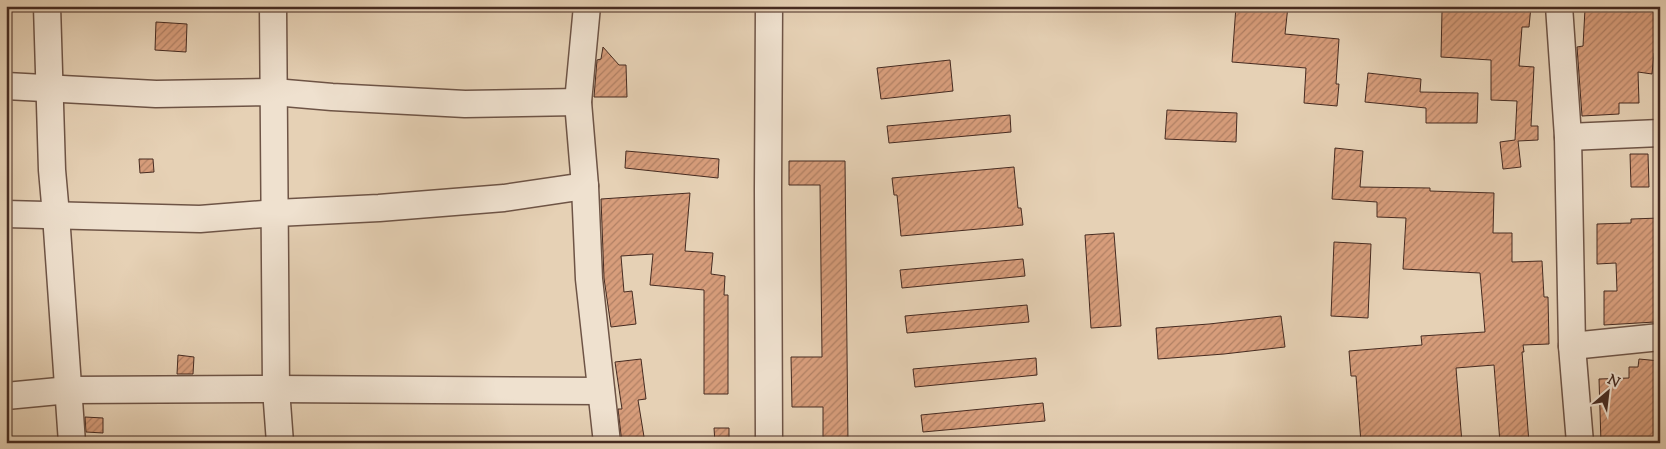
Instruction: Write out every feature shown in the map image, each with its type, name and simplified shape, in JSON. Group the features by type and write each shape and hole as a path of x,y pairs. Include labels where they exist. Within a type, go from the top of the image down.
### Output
{"street":[{"path":"47,6 48,89 52,170 72,443"},
{"path":"273,6 276,389 280,443"},
{"path":"587,6 578,102 585,186 589,279 607,443"},
{"path":"769,6 769,443"},
{"path":"1558,6 1568,137 1572,346 1580,443"},
{"path":"6,86 156,94 274,92 465,104 578,102"},
{"path":"1568,137 1660,133"},
{"path":"6,214 200,219 276,212 378,208 504,198 585,186"},
{"path":"1572,346 1660,337"},
{"path":"6,396 69,390 601,391"}],"building":[{"path":"1236,6 1288,6 1285,34 1339,39 1336,84 1339,84 1337,106 1304,103 1306,68 1232,62"},
{"path":"1447,6 1531,6 1529,27 1522,27 1519,66 1534,67 1531,126 1538,126 1538,140 1518,141 1521,167 1503,169 1500,142 1515,140 1517,101 1491,100 1491,60 1441,57 1442,11 1447,11"},
{"path":"1631,6 1660,6 1660,53 1654,53 1652,74 1638,72 1639,103 1619,103 1619,114 1582,116 1577,47 1583,46 1585,9 1631,12"},
{"path":"156,22 187,24 186,52 155,50"},
{"path":"603,47 619,65 626,65 627,97 594,97 597,60 601,59"},
{"path":"950,60 953,91 881,99 877,68"},
{"path":"1368,73 1421,79 1420,92 1478,93 1477,123 1426,123 1426,108 1365,102"},
{"path":"1167,110 1237,113 1236,142 1165,139"},
{"path":"1010,115 1011,132 889,143 887,126"},
{"path":"1335,148 1363,151 1360,187 1430,188 1430,191 1494,193 1493,233 1512,233 1512,262 1542,261 1544,297 1548,297 1549,344 1523,345 1524,352 1522,352 1529,443 1500,443 1494,365 1456,368 1462,443 1361,443 1356,376 1351,376 1349,351 1422,345 1421,336 1485,332 1480,273 1403,269 1406,218 1377,217 1377,202 1332,199"},
{"path":"626,151 719,159 718,178 625,168"},
{"path":"1630,154 1648,154 1649,187 1631,187"},
{"path":"139,159 153,159 154,172 140,173"},
{"path":"789,161 845,161 848,443 823,443 823,407 792,407 791,357 822,357 820,185 789,185"},
{"path":"1014,167 1018,208 1021,208 1023,225 901,236 897,195 894,195 892,178"},
{"path":"690,193 685,251 713,253 711,274 725,276 724,295 728,295 728,394 704,394 704,290 650,285 653,254 621,256 624,292 632,291 636,324 611,327 604,278 601,199"},
{"path":"1660,218 1660,309 1655,309 1655,322 1604,325 1604,291 1617,291 1616,263 1597,264 1597,224 1631,223 1631,219"},
{"path":"1114,233 1121,326 1091,328 1085,235"},
{"path":"1334,242 1371,244 1368,318 1331,316"},
{"path":"1023,259 1025,276 902,288 900,270"},
{"path":"1027,305 1029,322 907,333 905,316"},
{"path":"1281,316 1285,347 1158,359 1156,328"},
{"path":"178,355 194,357 193,374 177,374"},
{"path":"1036,358 1037,375 915,387 913,369"},
{"path":"641,359 646,399 638,400 645,443 622,443 618,409 622,409 615,362"},
{"path":"1639,359 1660,361 1660,443 1601,443 1599,379 1629,378 1629,367 1638,367"},
{"path":"1043,403 1045,421 923,432 921,415"},
{"path":"85,417 103,418 103,433 86,432"},
{"path":"714,428 729,428 729,443 715,443"}]}
